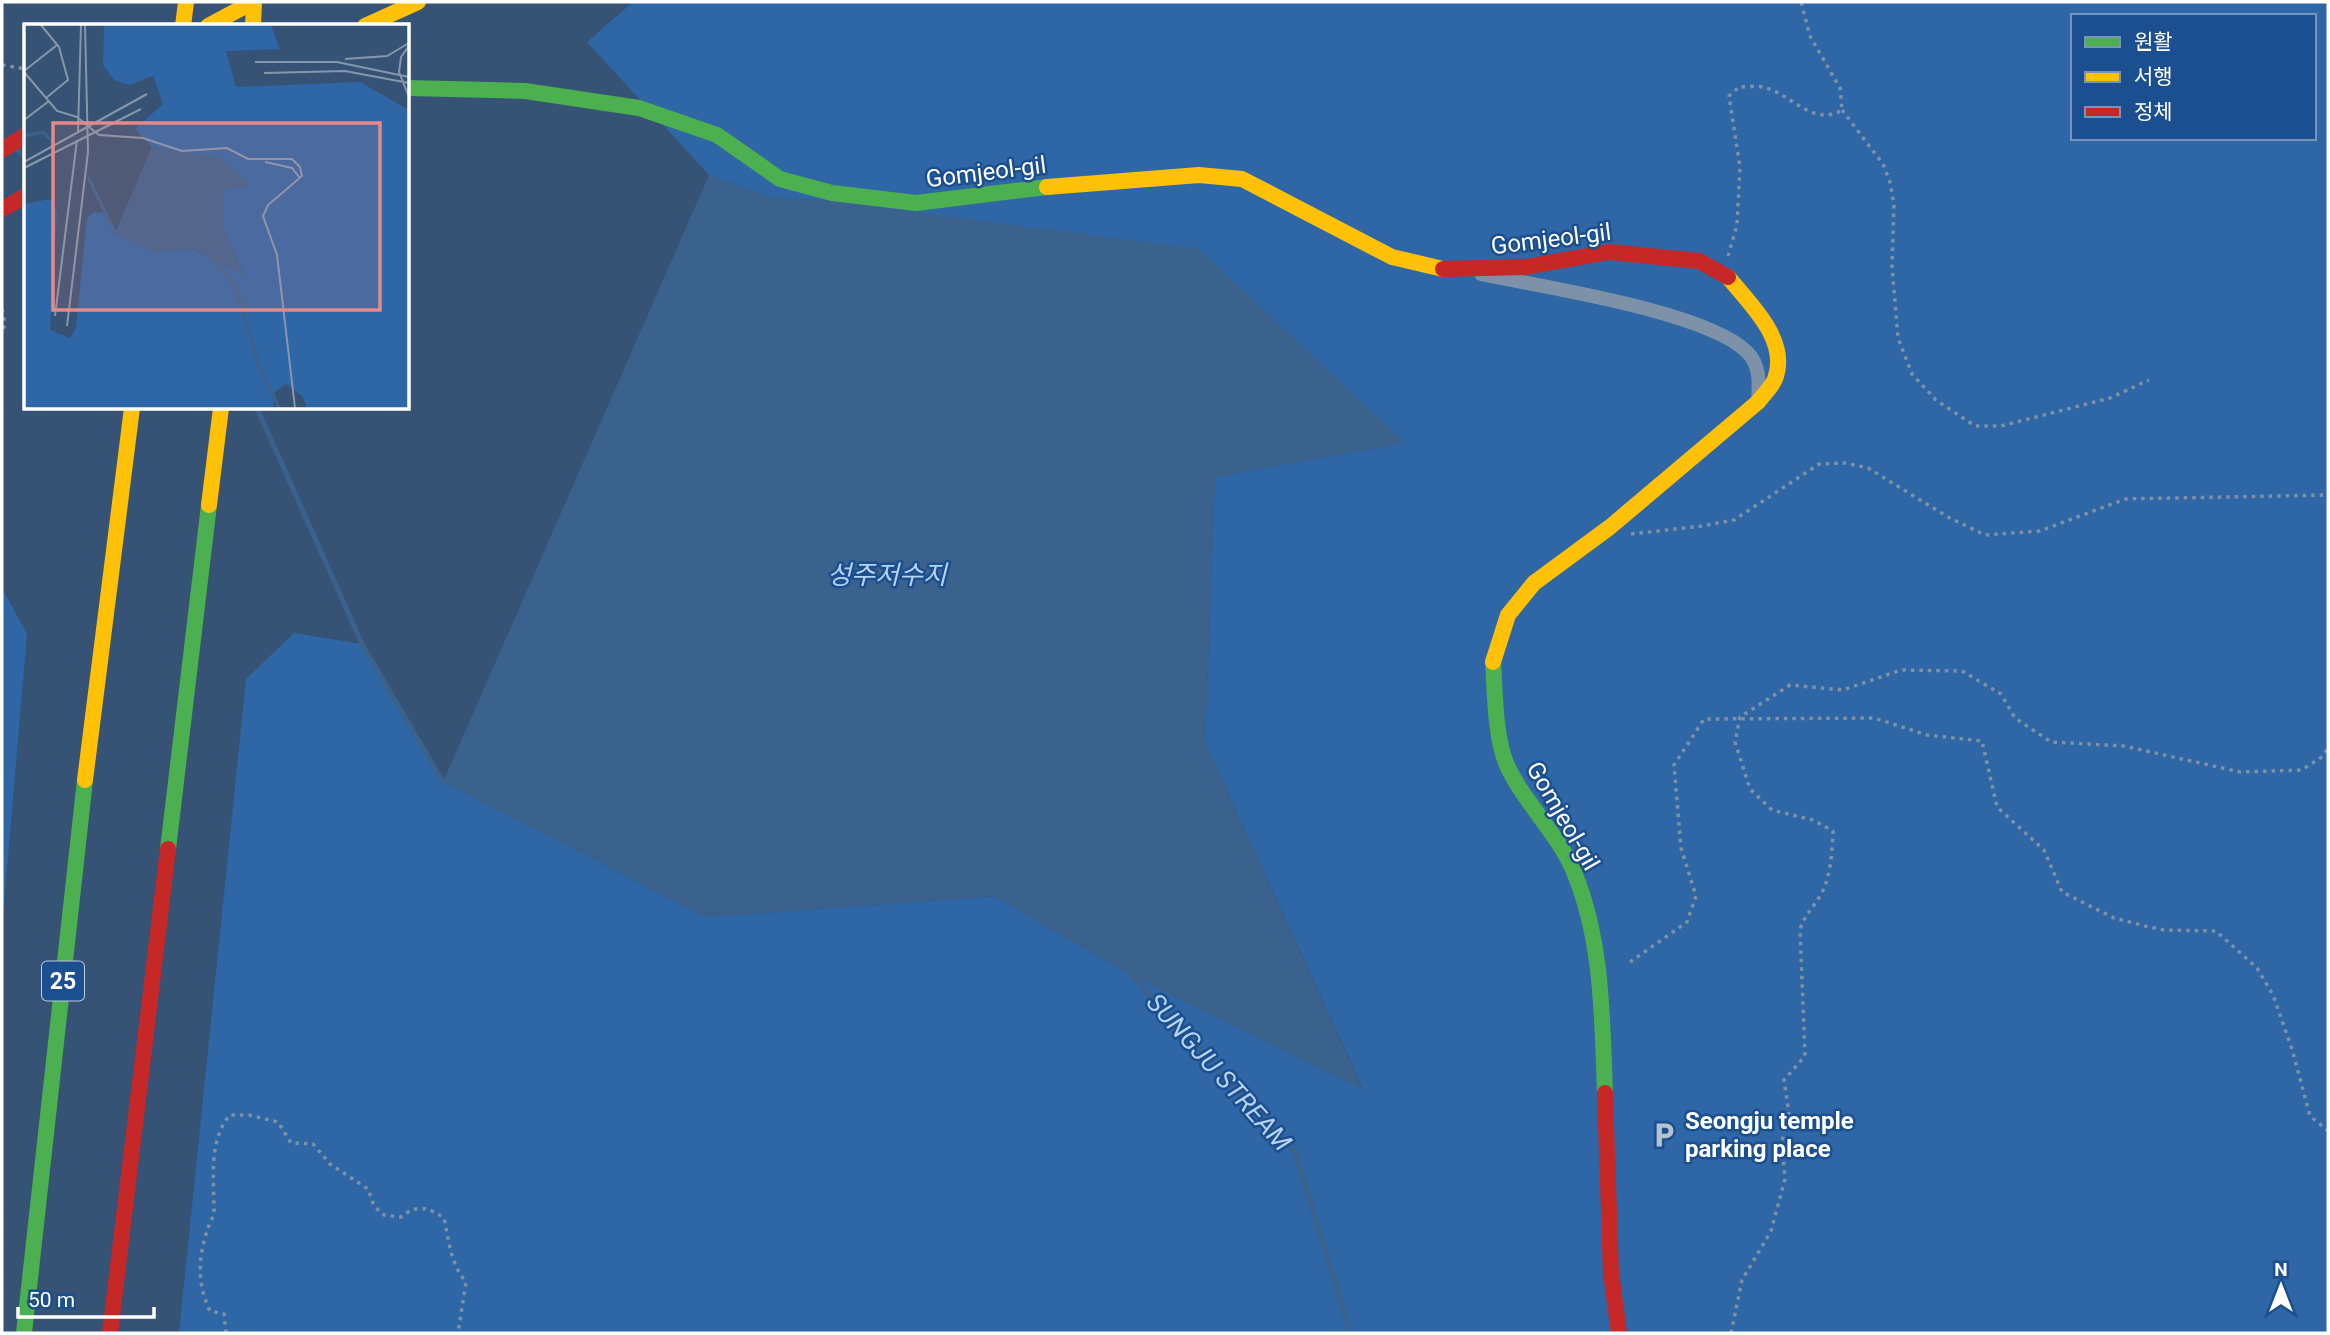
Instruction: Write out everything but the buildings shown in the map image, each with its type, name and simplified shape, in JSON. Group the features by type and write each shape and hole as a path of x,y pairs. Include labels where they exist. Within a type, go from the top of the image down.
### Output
{"main road":[{"path":"183,24 186,2"},
{"path":"252,24 253,2"},
{"path":"212,24 253,2"},
{"path":"369,24 418,2"},
{"name":"Gomjeol-gil","path":"410,88 525,91 639,108 717,135 780,179 832,193 904,201 1199,175 1242,179 1392,257 1446,270 1469,272 1526,267 1609,252 1699,261 1724,272 1769,327 1777,357 1775,379 1758,402 1597,536 1534,583 1508,615 1493,662 1496,707 1506,762 1574,871 1594,941 1601,984 1611,1273 1619,1333"},
{"path":"2,150 24,136"},
{"path":"2,209 24,197"},
{"name":"25","path":"24,1333 102,629 132,410"},
{"path":"110,1333 221,410"}],"street":[{"path":"222,2 250,24"},
{"path":"1469,272 1701,325 1747,352 1760,377 1758,402"}],"path":[{"path":"1801,2 1810,36 1840,88 1842,110 1883,164 1889,182 1894,205 1892,266 1898,338 1912,374 1936,400 1975,426 2001,426 2120,395 2149,380"},
{"path":"2,65 24,69"},
{"path":"1724,272 1737,225 1740,167 1729,96 1739,87 1766,88 1807,111 1833,115 1842,110"},
{"path":"2,309 5,325 2,331"},
{"path":"1597,536 1702,527 1734,520 1819,464 1845,463 1868,468 1948,517 1985,535 2040,531 2125,499 2328,495"},
{"path":"1731,1333 1742,1279 1771,1231 1785,1180 1782,1142 1789,1114 1784,1080 1805,1056 1800,929 1806,912 1820,896 1831,860 1833,831 1813,820 1772,810 1750,789 1735,742 1740,717 1790,685 1843,690 1901,670 1962,671 2001,694 2015,718 2051,742 2124,746 2240,772 2302,770 2323,756 2328,748"},
{"path":"1630,962 1687,922 1696,896 1681,848 1674,765 1704,719 1874,718 1927,735 1982,741 1997,807 2044,850 2062,892 2114,918 2145,926 2164,930 2216,931 2257,968 2273,995 2310,1116 2328,1131"},
{"path":"226,1333 224,1314 210,1311 201,1293 199,1273 206,1231 214,1212 212,1196 215,1152 222,1124 230,1115 248,1115 278,1122 291,1143 313,1144 330,1164 368,1189 374,1206 384,1215 401,1217 411,1208 429,1208 444,1218 456,1270 466,1282 458,1333"}],"shaded area":[{"path":"633,2 2328,2 2328,1333 179,1333 246,679 294,633 362,644 443,782 706,917 994,896 1131,975 1363,1089 1205,743 1215,477 1404,443 831,201 769,197 709,175 587,42"},
{"path":"2,588 27,634 2,928"}],"water":[{"name":"성주저수지","path":"709,175 769,197 831,201 1199,249 1405,443 1215,477 1205,743 1363,1090 1131,975 994,896 706,917 443,782"}],"waterway":[{"path":"16,149 24,156"},
{"path":"258,410 362,644 443,782"},
{"name":"SUNGJU STREAM","path":"1131,975 1295,1152 1350,1333"}],"traffic: fast":[{"path":"410,88 525,91 639,108 717,135 780,179 832,193 916,203 1047,187"},
{"path":"168,849 209,505"},
{"path":"1493,662 1498,727 1506,763 1567,858 1584,899 1596,953 1605,1093"},
{"path":"24,1333 85,780"}],"traffic: slow":[{"path":"183,24 186,2"},
{"path":"212,24 253,2"},
{"path":"253,24 254,2"},
{"path":"369,24 418,2"},
{"path":"1047,187 1199,175 1242,179 1392,257 1443,269"},
{"path":"1493,662 1508,615 1534,583 1610,527 1758,402 1774,382 1778,364 1772,336 1756,310 1728,277"},
{"path":"85,780 132,410"},
{"path":"209,505 221,410"}],"traffic: jam":[{"path":"2,150 24,136"},
{"path":"2,209 24,197"},
{"path":"1443,269 1526,267 1609,252 1699,261 1728,277"},
{"path":"110,1333 168,849"},
{"path":"1605,1093 1611,1273 1619,1333"}],"place":[{"name":"Seongju temple parking place","path":"1664,1135"}]}
